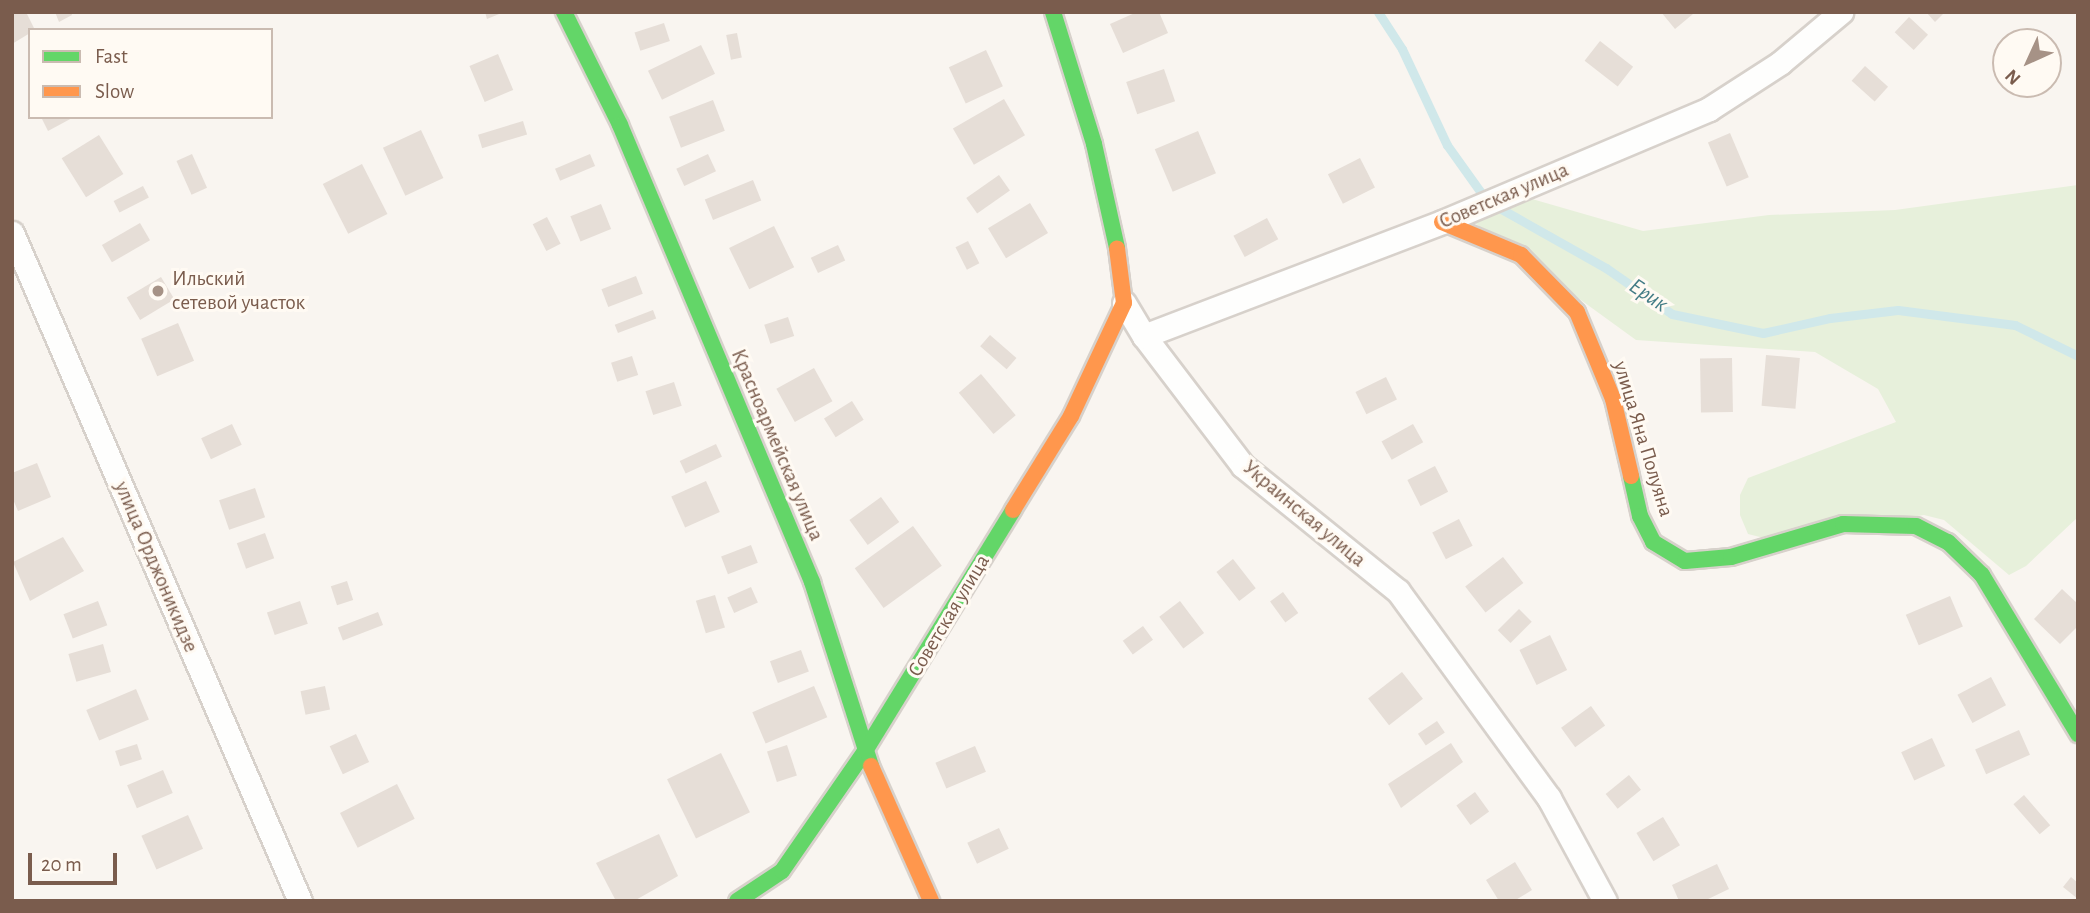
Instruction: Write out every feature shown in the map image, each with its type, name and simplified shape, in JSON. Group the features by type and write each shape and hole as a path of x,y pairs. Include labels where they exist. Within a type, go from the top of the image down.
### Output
{"street":[{"name":"Красноармейская улица","path":"564,12 620,125 812,582 865,751 931,901"},
{"name":"Украинская улица","path":"1053,12 1094,144 1116,236 1124,303 1144,336 1243,466 1398,591 1549,798 1605,901"},
{"name":"Советская улица","path":"1144,336 1442,222 1709,109 1780,63 1841,12"},
{"name":"улица Яна Полуяна","path":"1442,222 1521,255 1577,312 1613,399 1640,516 1653,542 1685,561 1731,557 1843,524 1916,526 1948,542 1982,575 2078,734"},
{"name":"улица Орджоникидзе","path":"12,233 300,901"},
{"name":"Советская улица","path":"737,901 782,871 865,751 1071,416 1124,303"}],"green space":[{"path":"2078,185 2078,517 2026,566 2009,575 1944,520 1924,515 1768,539 1748,534 1740,515 1740,495 1748,478 1896,422 1878,389 1815,352 1636,340 1468,218 1532,199 1643,231 1769,215 1895,210"}],"building":[{"path":"12,12 26,12 34,28 28,28 28,34 12,44"},
{"path":"55,12 71,12 72,15 59,22"},
{"path":"485,12 504,12 487,19"},
{"path":"1137,12 1159,12 1168,33 1123,53 1110,24"},
{"path":"1661,12 1691,12 1693,14 1675,29"},
{"path":"1926,12 1945,12 1935,22"},
{"path":"1909,17 1928,35 1914,50 1895,32"},
{"path":"664,23 670,41 640,51 635,33"},
{"path":"737,33 742,58 731,60 726,35"},
{"path":"1600,41 1633,67 1618,87 1585,61"},
{"path":"701,45 715,74 662,100 648,71"},
{"path":"986,50 1003,86 966,104 949,67"},
{"path":"498,54 513,90 485,102 469,66"},
{"path":"1865,66 1888,87 1875,102 1852,81"},
{"path":"1164,69 1175,101 1137,114 1126,82"},
{"path":"1004,99 1025,135 974,165 953,128"},
{"path":"713,100 725,131 681,148 669,117"},
{"path":"42,119 70,119 48,131"},
{"path":"523,121 527,134 482,148 478,135"},
{"path":"421,130 443,178 405,196 383,148"},
{"path":"1198,131 1216,173 1173,192 1155,149"},
{"path":"1730,133 1749,177 1727,187 1708,142"},
{"path":"99,135 123,174 86,197 62,158"},
{"path":"192,154 207,188 192,195 176,161"},
{"path":"590,154 595,166 560,181 555,169"},
{"path":"708,154 716,171 684,186 676,169"},
{"path":"1360,158 1375,187 1343,204 1328,174"},
{"path":"362,164 387,214 348,234 323,184"},
{"path":"999,175 1010,191 977,214 966,198"},
{"path":"753,180 761,200 713,220 705,199"},
{"path":"143,186 149,198 119,213 114,201"},
{"path":"1030,203 1048,233 1006,258 988,228"},
{"path":"601,204 611,229 581,241 570,216"},
{"path":"547,217 561,244 546,251 533,224"},
{"path":"1267,218 1278,239 1245,257 1233,236"},
{"path":"140,223 150,240 112,262 102,245"},
{"path":"774,226 794,267 749,289 729,248"},
{"path":"968,241 979,263 967,270 956,247"},
{"path":"838,245 845,260 818,273 811,258"},
{"path":"636,276 643,294 608,307 601,289"},
{"path":"161,277 174,299 140,320 127,298"},
{"path":"653,310 656,318 618,333 615,325"},
{"path":"788,317 794,336 770,344 764,325"},
{"path":"178,323 194,361 157,376 141,339"},
{"path":"990,335 1016,358 1007,369 980,346"},
{"path":"1766,355 1800,358 1795,409 1762,406"},
{"path":"632,356 638,375 617,382 611,363"},
{"path":"1732,358 1733,412 1701,413 1700,359"},
{"path":"814,368 832,401 795,422 776,389"},
{"path":"981,374 1016,415 993,434 959,393"},
{"path":"1386,377 1397,399 1366,414 1355,392"},
{"path":"674,382 682,406 653,415 645,391"},
{"path":"852,401 864,420 836,437 824,418"},
{"path":"232,424 242,445 211,459 201,438"},
{"path":"1413,424 1423,442 1392,460 1382,441"},
{"path":"716,444 722,457 686,474 680,461"},
{"path":"37,463 51,497 18,511 12,497 12,473"},
{"path":"1435,466 1448,492 1421,506 1407,480"},
{"path":"706,481 720,512 685,528 671,496"},
{"path":"255,488 265,517 229,530 219,500"},
{"path":"881,497 899,522 868,545 849,520"},
{"path":"1459,519 1473,546 1446,559 1432,533"},
{"path":"913,526 942,566 884,608 855,568"},
{"path":"265,533 274,558 246,569 237,543"},
{"path":"63,537 84,571 30,601 13,562"},
{"path":"751,545 758,563 728,574 721,556"},
{"path":"1503,557 1523,583 1485,613 1465,587"},
{"path":"1233,559 1256,588 1239,601 1216,572"},
{"path":"347,581 353,600 337,605 331,586"},
{"path":"751,587 758,603 734,613 727,598"},
{"path":"2062,589 2078,604 2078,626 2060,644 2034,619"},
{"path":"1283,592 1298,613 1285,622 1270,601"},
{"path":"715,595 725,628 706,633 696,601"},
{"path":"1950,596 1963,626 1919,645 1906,615"},
{"path":"98,601 107,625 73,639 63,614"},
{"path":"300,601 308,624 275,635 267,612"},
{"path":"1180,601 1204,633 1183,649 1159,617"},
{"path":"1519,609 1532,622 1511,643 1498,630"},
{"path":"378,612 383,625 343,640 338,627"},
{"path":"1143,626 1153,640 1133,654 1123,641"},
{"path":"1550,635 1567,670 1537,685 1519,650"},
{"path":"103,644 111,672 76,682 68,654"},
{"path":"801,650 809,672 778,683 770,661"},
{"path":"1402,672 1423,699 1389,725 1368,698"},
{"path":"1991,677 2006,705 1972,723 1957,695"},
{"path":"325,686 330,709 306,715 301,691"},
{"path":"814,686 827,717 766,743 752,712"},
{"path":"136,689 149,719 99,740 86,710"},
{"path":"1591,706 1605,725 1575,747 1561,728"},
{"path":"1437,721 1445,733 1426,745 1418,734"},
{"path":"2019,730 2030,755 1986,774 1975,750"},
{"path":"356,734 369,762 343,774 330,746"},
{"path":"1932,738 1945,766 1914,780 1901,752"},
{"path":"1451,743 1463,762 1401,808 1388,784"},
{"path":"137,744 142,759 120,766 115,751"},
{"path":"787,745 797,775 777,782 767,751"},
{"path":"975,746 986,772 946,789 935,763"},
{"path":"721,753 750,812 696,839 667,779"},
{"path":"163,770 173,793 137,808 127,785"},
{"path":"1629,775 1641,790 1618,809 1606,794"},
{"path":"397,784 415,819 358,848 340,813"},
{"path":"1475,792 1489,811 1470,825 1456,806"},
{"path":"2024,795 2050,825 2040,834 2013,804"},
{"path":"188,815 203,849 156,870 141,836"},
{"path":"1663,817 1680,845 1653,861 1636,833"},
{"path":"999,828 1009,849 977,864 967,843"},
{"path":"659,834 678,876 634,901 616,901 596,863"},
{"path":"1515,862 1532,890 1514,901 1499,901 1486,880"},
{"path":"1717,864 1729,889 1704,901 1679,901 1672,885"},
{"path":"2071,877 2078,883 2078,899 2063,887"}],"waterway":[{"name":"Ерик","path":"1378,12 1402,49 1447,145 1487,201 1606,268 1672,314 1763,333 1830,318 1898,310 2015,325 2078,356"}],"traffic: fast":[{"path":"564,12 620,125 812,582 871,766"},
{"path":"1053,12 1094,144 1117,248"},
{"path":"1631,476 1640,516 1653,542 1685,561 1731,557 1843,524 1916,526 1948,542 1982,575 2078,734"},
{"path":"737,901 782,871 865,751 1013,510"}],"traffic: slow":[{"path":"1442,222 1521,255 1577,312 1613,399 1631,476"},
{"path":"1013,510 1071,416 1124,303 1117,248"},
{"path":"871,766 931,901"}],"place":[{"name":"Ильский сетевой участок","path":"158,291"}]}
